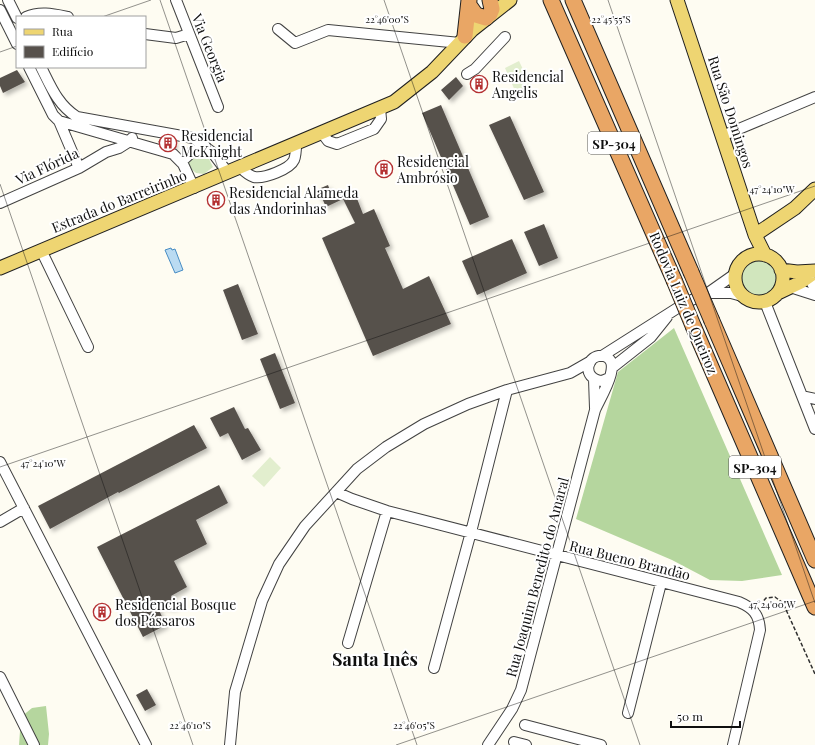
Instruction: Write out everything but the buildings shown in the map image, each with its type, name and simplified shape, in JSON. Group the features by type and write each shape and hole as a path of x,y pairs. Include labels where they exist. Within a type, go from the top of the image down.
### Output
{"highway":[{"name":"Rodovia Luiz de Queiroz","path":"573,0 815,560"},
{"path":"469,2 476,15 488,11"},
{"path":"462,40 469,2"},
{"name":"Rodovia Luiz de Queiroz","path":"552,3 674,280 815,607"}],"main road":[{"name":"Estrada do Barreirinho","path":"0,268 194,188 394,102 432,72 488,11 510,0"},
{"name":"Rua São Domingos","path":"677,0 755,235 765,255"},
{"path":"749,256 755,235 795,208 815,190"},
{"path":"778,293 783,278 778,263 765,255 749,256 742,260 735,274 736,285 742,296 753,301 765,302 778,293 812,276"},
{"path":"781,270 812,276"}],"street":[{"path":"8,0 16,17"},
{"name":"Via Georgia","path":"176,0 218,107"},
{"path":"0,10 16,42"},
{"path":"28,16 32,14 49,13 63,16"},
{"path":"8,26 16,20"},
{"path":"278,29 295,43 328,30 462,40"},
{"path":"146,34 176,38 189,34"},
{"path":"467,74 474,69 505,37"},
{"path":"30,68 53,115 60,122 79,168"},
{"path":"42,68 57,99 66,110 77,117 193,138 206,147 228,173"},
{"path":"722,136 815,97"},
{"path":"60,122 173,154 181,162 194,188"},
{"path":"106,152 113,136 116,124"},
{"path":"130,141 136,128"},
{"name":"Via Flórida","path":"0,203 79,168 106,152 119,148 130,141"},
{"path":"241,168 247,174 259,177 279,171 292,163 295,156 296,144"},
{"path":"181,162 193,151 206,147"},
{"path":"41,250 88,347"},
{"path":"230,745 235,692 262,602 284,558 305,526 357,469 386,447 424,424 468,404 507,390 570,373 594,358 602,356 687,302 708,294 735,274"},
{"path":"790,287 815,295"},
{"path":"708,294 731,293 742,296"},
{"path":"765,302 815,429"},
{"path":"570,373 602,381 609,378 613,367 651,337 668,315"},
{"path":"602,356 610,360 613,367"},
{"path":"591,361 588,369 592,378"},
{"name":"Rua Joaquim Benedito do Amaral","path":"592,378 595,410"},
{"name":"Rua Joaquim Benedito do Amaral","path":"488,745 512,709 521,690 595,410 609,378"},
{"path":"434,668 472,532 507,390"},
{"path":"802,396 815,399"},
{"path":"0,462 146,745"},
{"name":"Rua Bueno Brandão","path":"336,492 352,500 387,511 739,602 755,611"},
{"path":"0,522 24,508"},
{"path":"348,643 387,511"},
{"path":"628,712 661,583"},
{"path":"733,745 760,630 759,620 755,611"},
{"path":"0,677 34,745"},
{"path":"525,725 601,745"},
{"path":"514,742 526,745"}],"path":[{"path":"755,611 766,598 775,597 783,603 815,674"}],"green space":[{"path":"519,61 531,86 516,93 505,68"},
{"path":"199,155 209,159 213,167 204,174 196,173 191,169 188,162 192,156"},
{"path":"763,261 772,266 776,272 776,286 772,292 763,297 755,297 746,292 742,286 741,275 746,266 752,262"},
{"path":"674,328 782,575 742,581 710,580 672,560 576,519 618,372"},
{"path":"270,457 281,468 264,487 252,476"},
{"path":"46,706 49,734 48,745 19,745 21,717 32,708"}],"water":[{"path":"171,248 172,250 175,249 183,270 175,273 165,250"}],"place":[{"name":"Residencial Angelis","path":"479,84"},
{"name":"Residencial McKnight","path":"168,143"},
{"name":"Residencial Ambrósio","path":"384,169"},
{"name":"Residencial Alameda das Andorinhas","path":"216,200"},
{"name":"Residencial Bosque dos Pássaros","path":"102,612"}],"district":[{"name":"Santa Inês","path":"375,659"}]}
